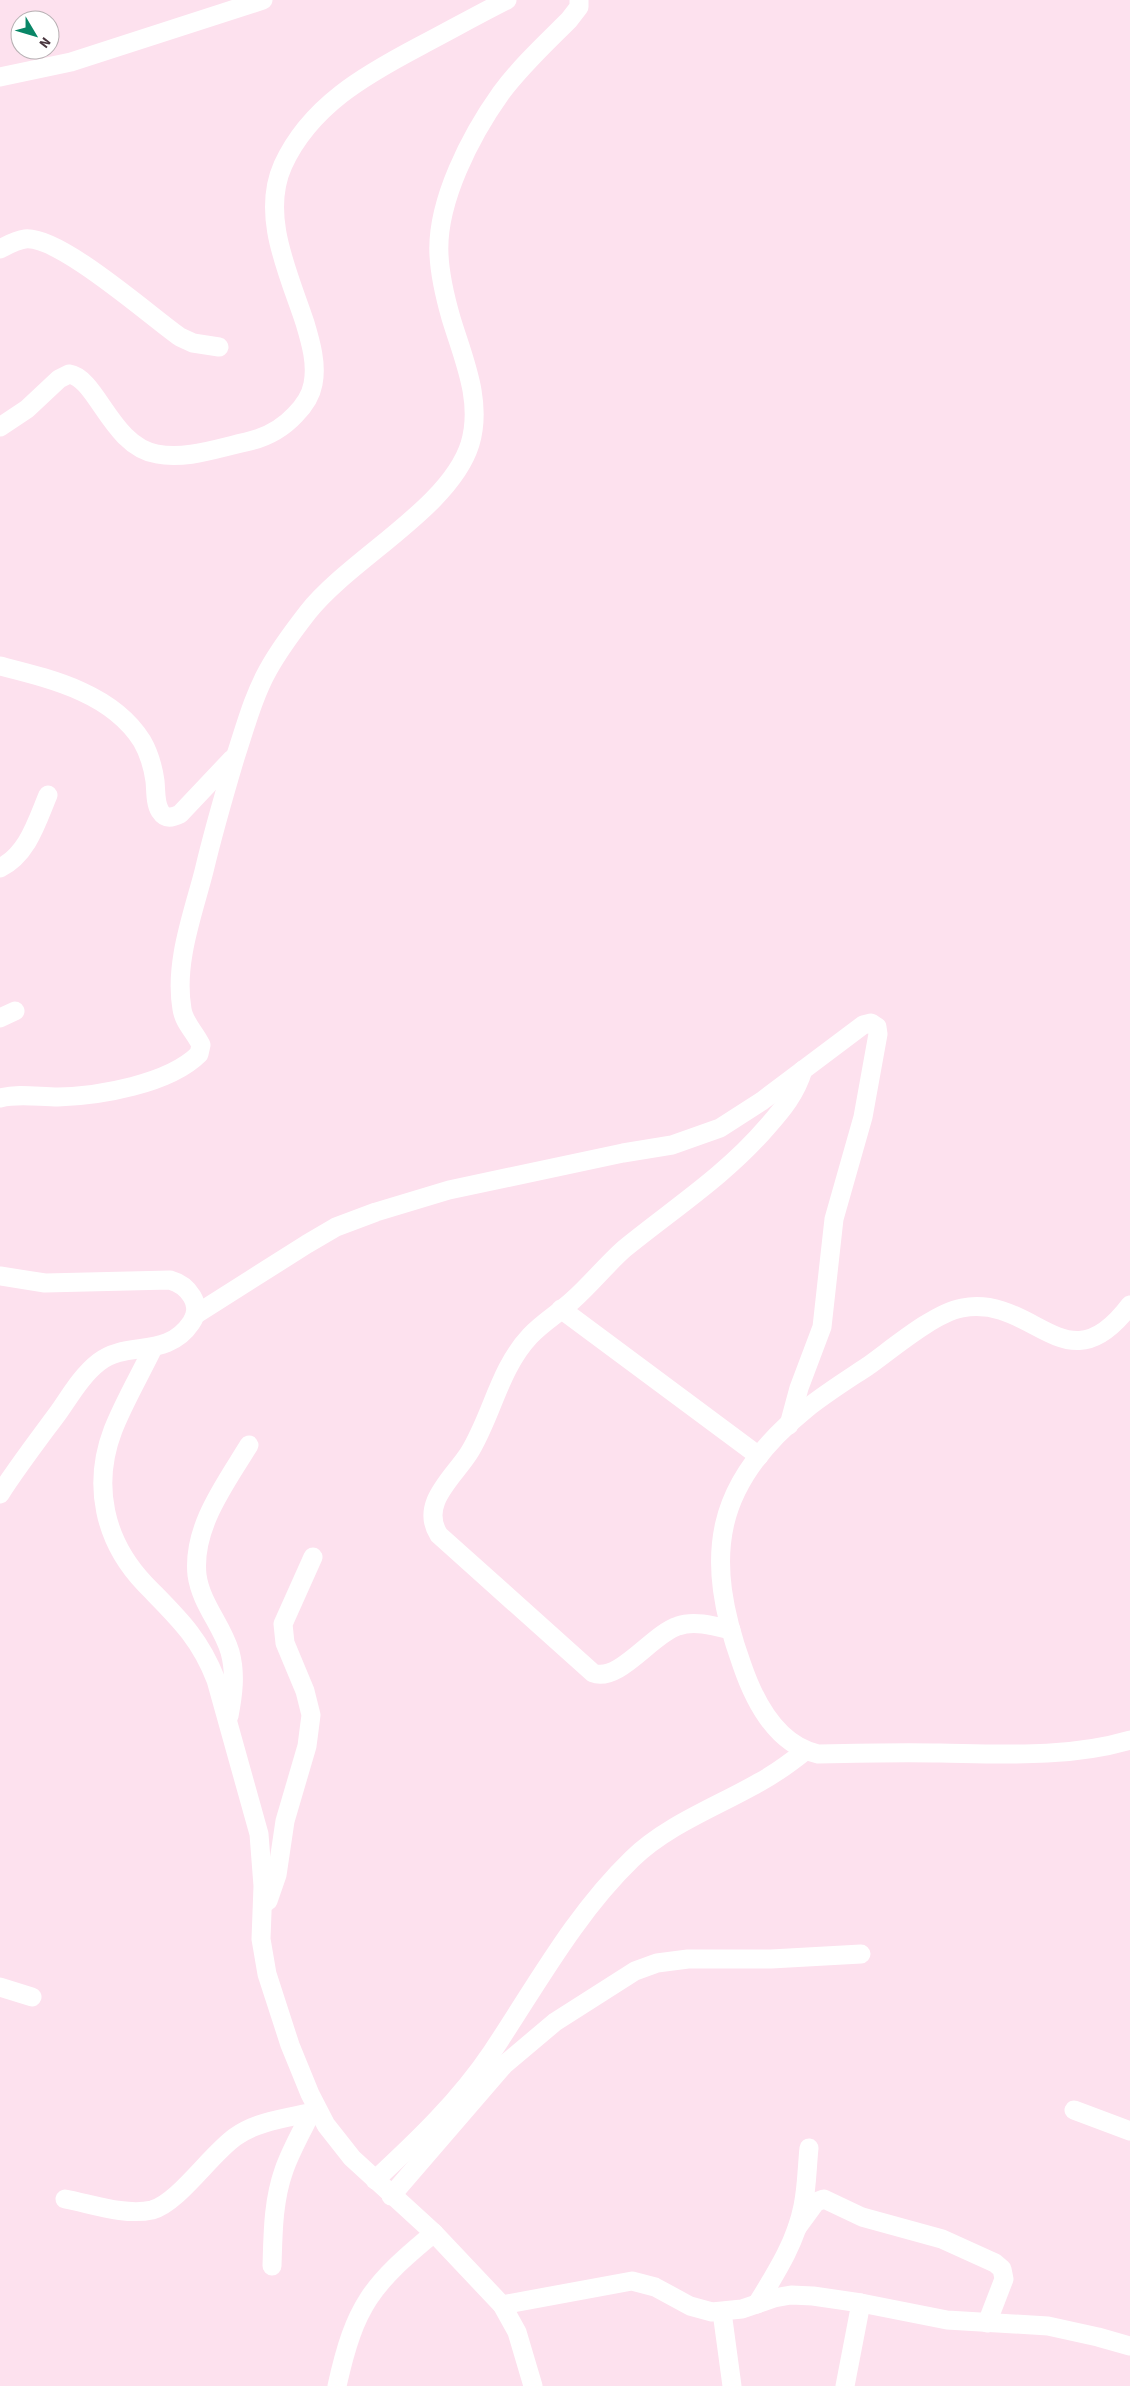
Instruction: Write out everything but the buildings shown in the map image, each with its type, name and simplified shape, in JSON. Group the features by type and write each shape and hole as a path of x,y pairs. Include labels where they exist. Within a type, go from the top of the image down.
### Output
{"street":[{"path":"0,77 80,59 264,0"},
{"path":"0,427 27,409 59,379 68,374 79,378 87,386 119,431 130,442 155,454 184,455 215,449 263,438 285,425 303,406 313,385 314,361 308,334 283,260 276,225 274,198 282,168 295,141 337,96 368,74 506,0"},
{"path":"0,1098 87,1096 124,1090 169,1073 199,1054 201,1045 182,1012 180,993 182,963 210,845 236,754 255,699 268,670 308,613 345,573 424,509 458,467 469,445 473,425 473,398 468,372 441,280 438,253 443,214 458,170 501,93 569,20 579,7 579,0"},
{"path":"0,249 26,239 53,246 87,267 180,337 193,343 220,347"},
{"path":"0,666 34,674 94,697 130,725 148,754 154,778 158,809 170,818 180,814 236,754"},
{"path":"0,868 20,852 48,795"},
{"path":"195,1315 336,1228 449,1190 623,1153 672,1145 698,1137 738,1118 866,1024 873,1024 878,1029 863,1117 834,1220 822,1328 798,1388 789,1425"},
{"path":"731,1630 697,1624 676,1626 661,1635 610,1674 599,1676 593,1674 439,1535 432,1516 434,1504 475,1443 494,1398 515,1357 536,1330 562,1309 613,1258 698,1193 745,1152 790,1099 798,1085 803,1070"},
{"path":"0,1276 45,1283 170,1280 185,1286 194,1299 195,1315 191,1323 178,1338 153,1348 114,1354 94,1366 78,1384 0,1494"},
{"path":"1130,1305 1121,1317 1102,1334 1089,1340 1075,1342 1062,1340 997,1308 986,1306 959,1308 930,1322 824,1396 789,1425 759,1456 729,1504 723,1526 719,1572 731,1630 750,1687 765,1713 785,1738 805,1751 818,1754 919,1753 1012,1755 1085,1749 1130,1740"},
{"path":"562,1309 759,1456"},
{"path":"153,1348 113,1430 106,1455 104,1510 109,1529 128,1565 189,1630 199,1644 216,1680 260,1834 263,1886 261,1939 274,2000 314,2112 375,2180 434,2233 502,2305 516,2332 533,2386"},
{"path":"228,1719 234,1684 230,1652 203,1597 197,1572 202,1535 212,1508 248,1445"},
{"path":"262,1914 274,1887 285,1821 297,1784 310,1729 310,1703 287,1649 283,1634 287,1614 313,1557"},
{"path":"375,2180 439,2120 463,2091 492,2052 551,1960 588,1909 611,1880 634,1857 692,1818 774,1774 805,1751"},
{"path":"391,2196 498,2071 519,2051 555,2022 635,1971 657,1963 688,1959 771,1959 861,1954"},
{"path":"0,1987 32,1997"},
{"path":"1074,2110 1130,2131"},
{"path":"65,2199 129,2211 157,2208 170,2200 235,2137 266,2122 314,2112"},
{"path":"272,2266 274,2214 280,2183 285,2168 314,2112"},
{"path":"757,2304 783,2261 797,2228 805,2192 809,2148"},
{"path":"797,2228 818,2200 824,2199 862,2217 942,2239 995,2263 1002,2269 1004,2279 987,2323"},
{"path":"337,2386 351,2331 363,2305 376,2285 394,2266 434,2233"},
{"path":"502,2305 632,2282 655,2287 701,2310 722,2312 742,2310 774,2298 791,2295 836,2298 947,2320 1048,2326 1130,2346"},
{"path":"845,2386 861,2303"},
{"path":"722,2312 732,2386"}]}
